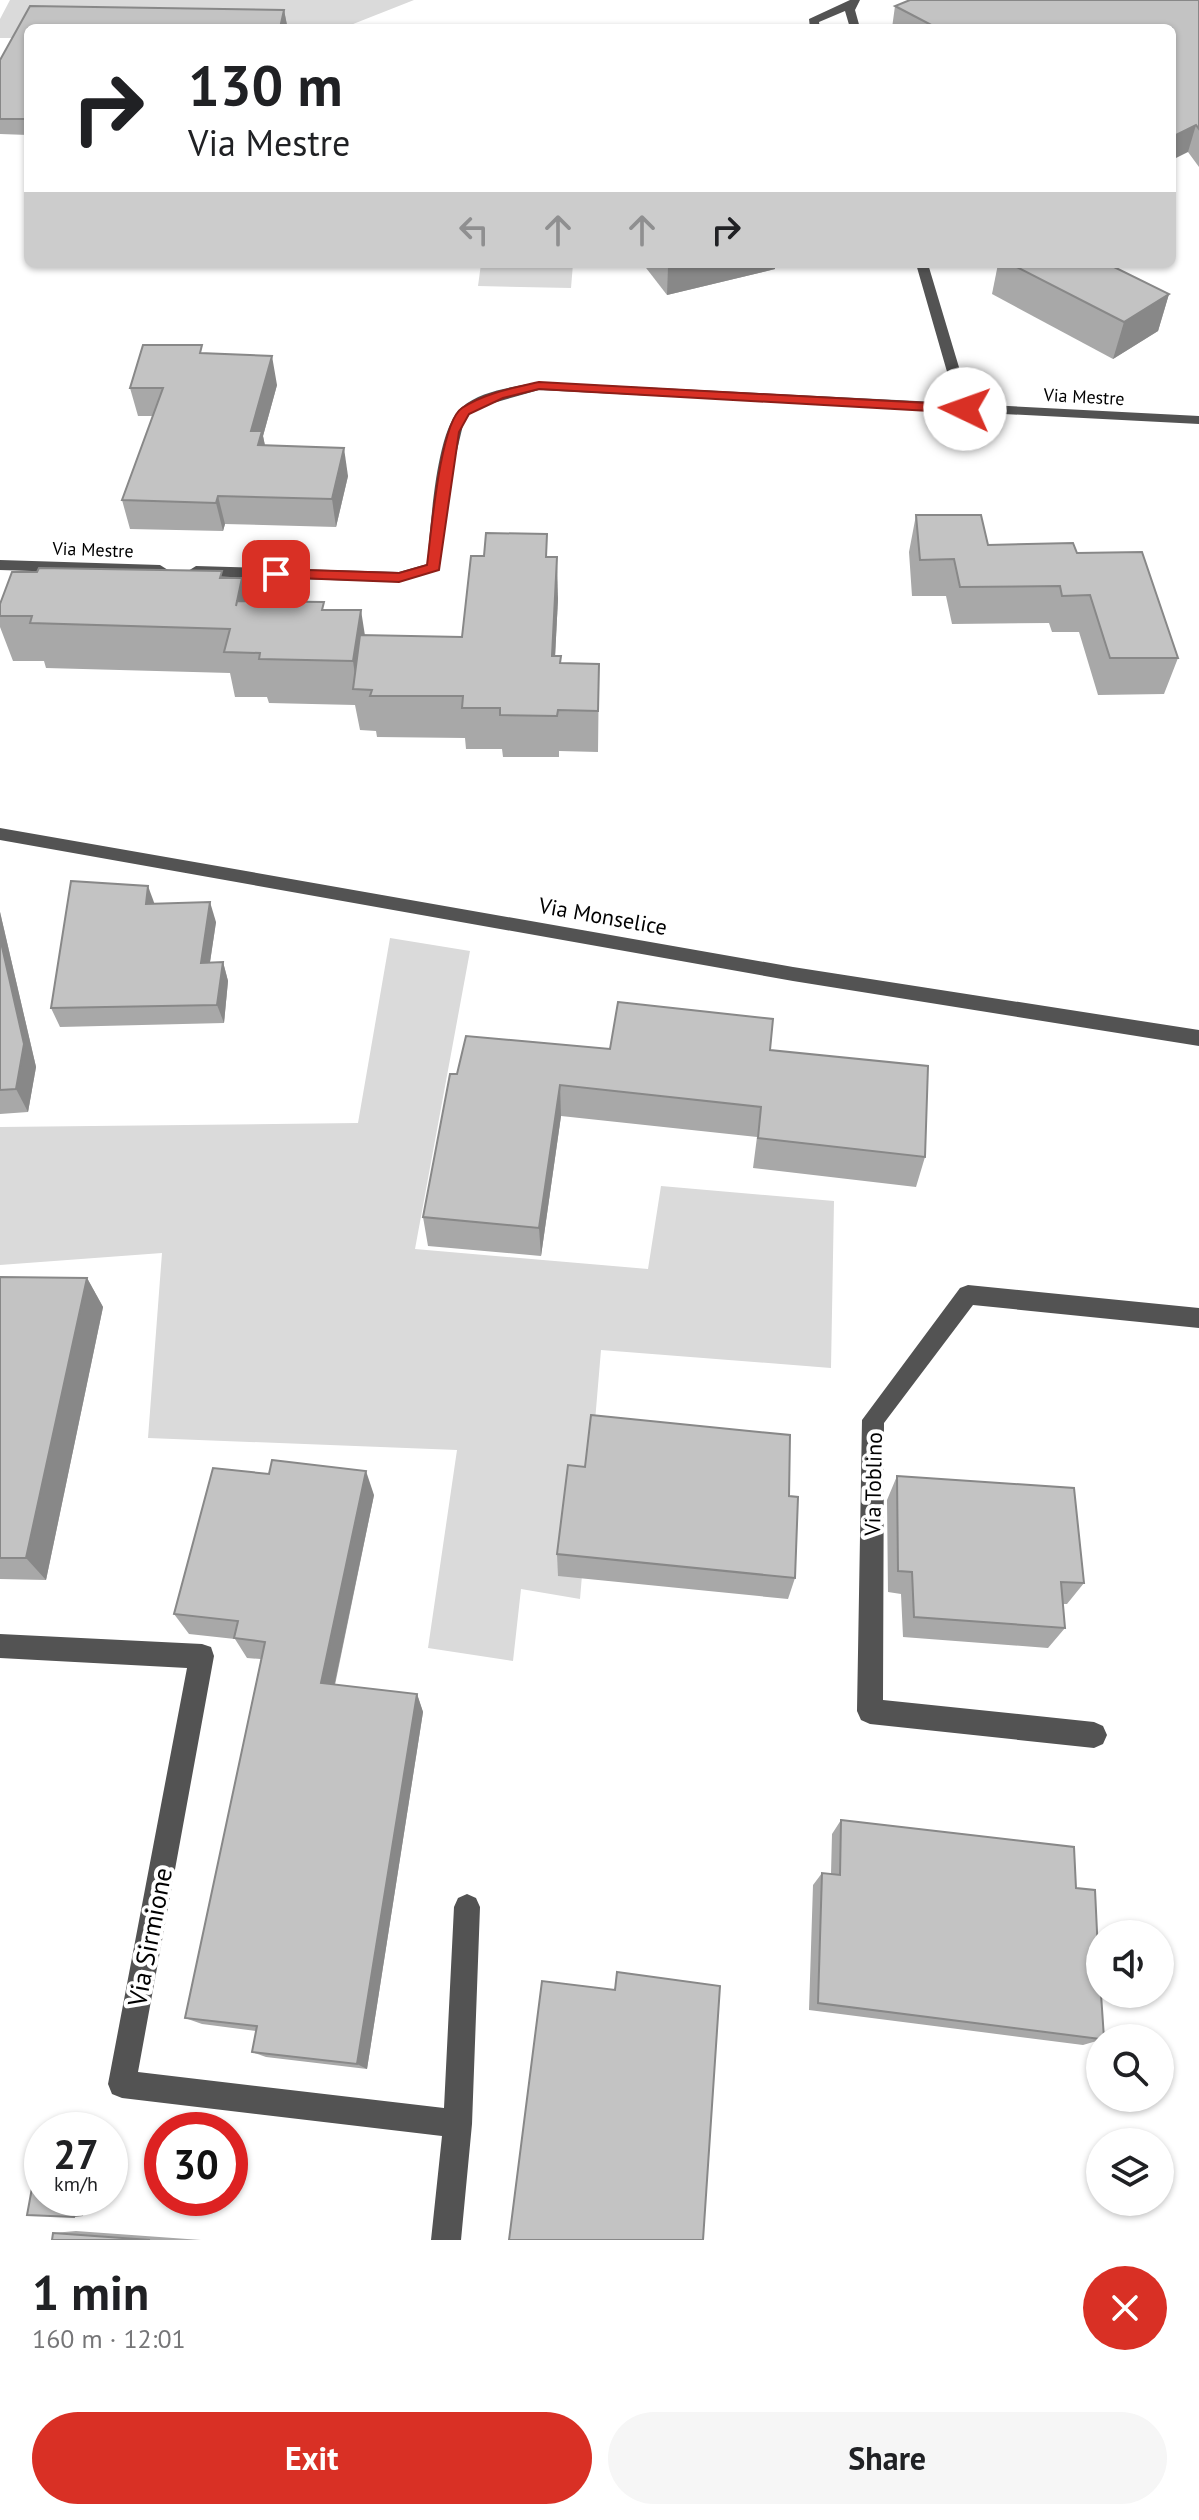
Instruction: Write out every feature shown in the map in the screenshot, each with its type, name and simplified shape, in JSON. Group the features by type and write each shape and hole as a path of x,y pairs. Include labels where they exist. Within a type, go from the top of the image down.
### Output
{"street":[{"path":"814,24 813,21 854,2"},
{"path":"854,2 850,10 854,24"},
{"path":"923,268 965,409"},
{"name":"Via Mestre","path":"0,565 399,577 434,567 453,432 464,412 499,395 539,386 1199,420"},
{"name":"Via Monselice","path":"0,834 793,974 1199,1038"},
{"name":"Via Toblino","path":"1094,1735 870,1711 873,1420 968,1295 1199,1318"},
{"name":"Via Sirmione","path":"0,1646 202,1656 122,2084 458,2124"},
{"path":"446,2240 458,2124 467,1907"}],"shaded area":[{"path":"10,0 414,0 353,24 24,24 23,38 0,38 0,19"},
{"path":"480,268 573,268 571,288 478,286"},
{"path":"390,938 470,951 415,1249 648,1269 661,1186 834,1201 831,1368 601,1350 580,1599 521,1589 513,1661 428,1648 457,1450 148,1438 162,1253 0,1265 0,1127 358,1123"}],"building":[{"path":"910,0 1199,0 1199,129 1196,125 1176,135 1176,24 929,24 895,6"},
{"path":"30,6 284,10 281,24 24,24 24,119 0,119 0,60"},
{"path":"1019,268 1116,268 1169,294 1124,322"},
{"path":"143,345 202,345 200,353 272,356 251,431 262,431 258,445 344,448 332,499 218,496 216,503 122,500 163,388 130,388"},
{"path":"916,515 981,515 988,545 1073,543 1077,553 1142,552 1178,658 1110,658 1090,595 1062,596 1060,586 960,587 954,559 920,560"},
{"path":"486,533 547,534 546,557 557,557 552,656 561,656 560,663 599,664 598,711 558,710 557,716 500,715 500,708 462,708 463,696 370,696 372,690 353,689 360,635 462,637 471,556 484,556"},
{"path":"39,568 222,571 220,578 242,578 237,601 324,602 322,610 361,610 353,661 259,659 260,653 224,652 230,629 30,623 32,616 0,616 0,604 12,572 37,572"},
{"path":"71,881 148,886 146,904 210,902 201,963 223,962 217,1005 51,1008"},
{"path":"0,938 24,1044 16,1089 0,1090"},
{"path":"618,1002 773,1019 770,1050 928,1066 925,1157 758,1138 761,1107 560,1085 539,1228 423,1217 450,1074 457,1074 466,1036 610,1049"},
{"path":"0,1277 87,1278 26,1558 0,1558"},
{"path":"591,1415 790,1435 789,1496 798,1497 795,1578 557,1554 568,1465 585,1467"},
{"path":"272,1460 366,1471 321,1683 417,1694 357,2064 252,2052 257,2026 185,2018 265,1642 234,1638 238,1621 174,1614 213,1468 269,1474"},
{"path":"897,1476 1074,1488 1084,1583 1061,1582 1065,1628 914,1617 912,1572 898,1571"},
{"path":"841,1820 1074,1847 1076,1888 1095,1890 1096,1920 1086,1920 1086,2008 1102,2008 1103,2024 1086,2024 1086,2037 818,2003 822,1873 840,1875"},
{"path":"617,1972 720,1986 703,2240 509,2240 542,1981 615,1990"},
{"path":"53,2233 150,2240 52,2240"}],"route":[{"path":"276,574 399,577 434,567 453,432 464,412 499,395 539,386 965,409"}]}
